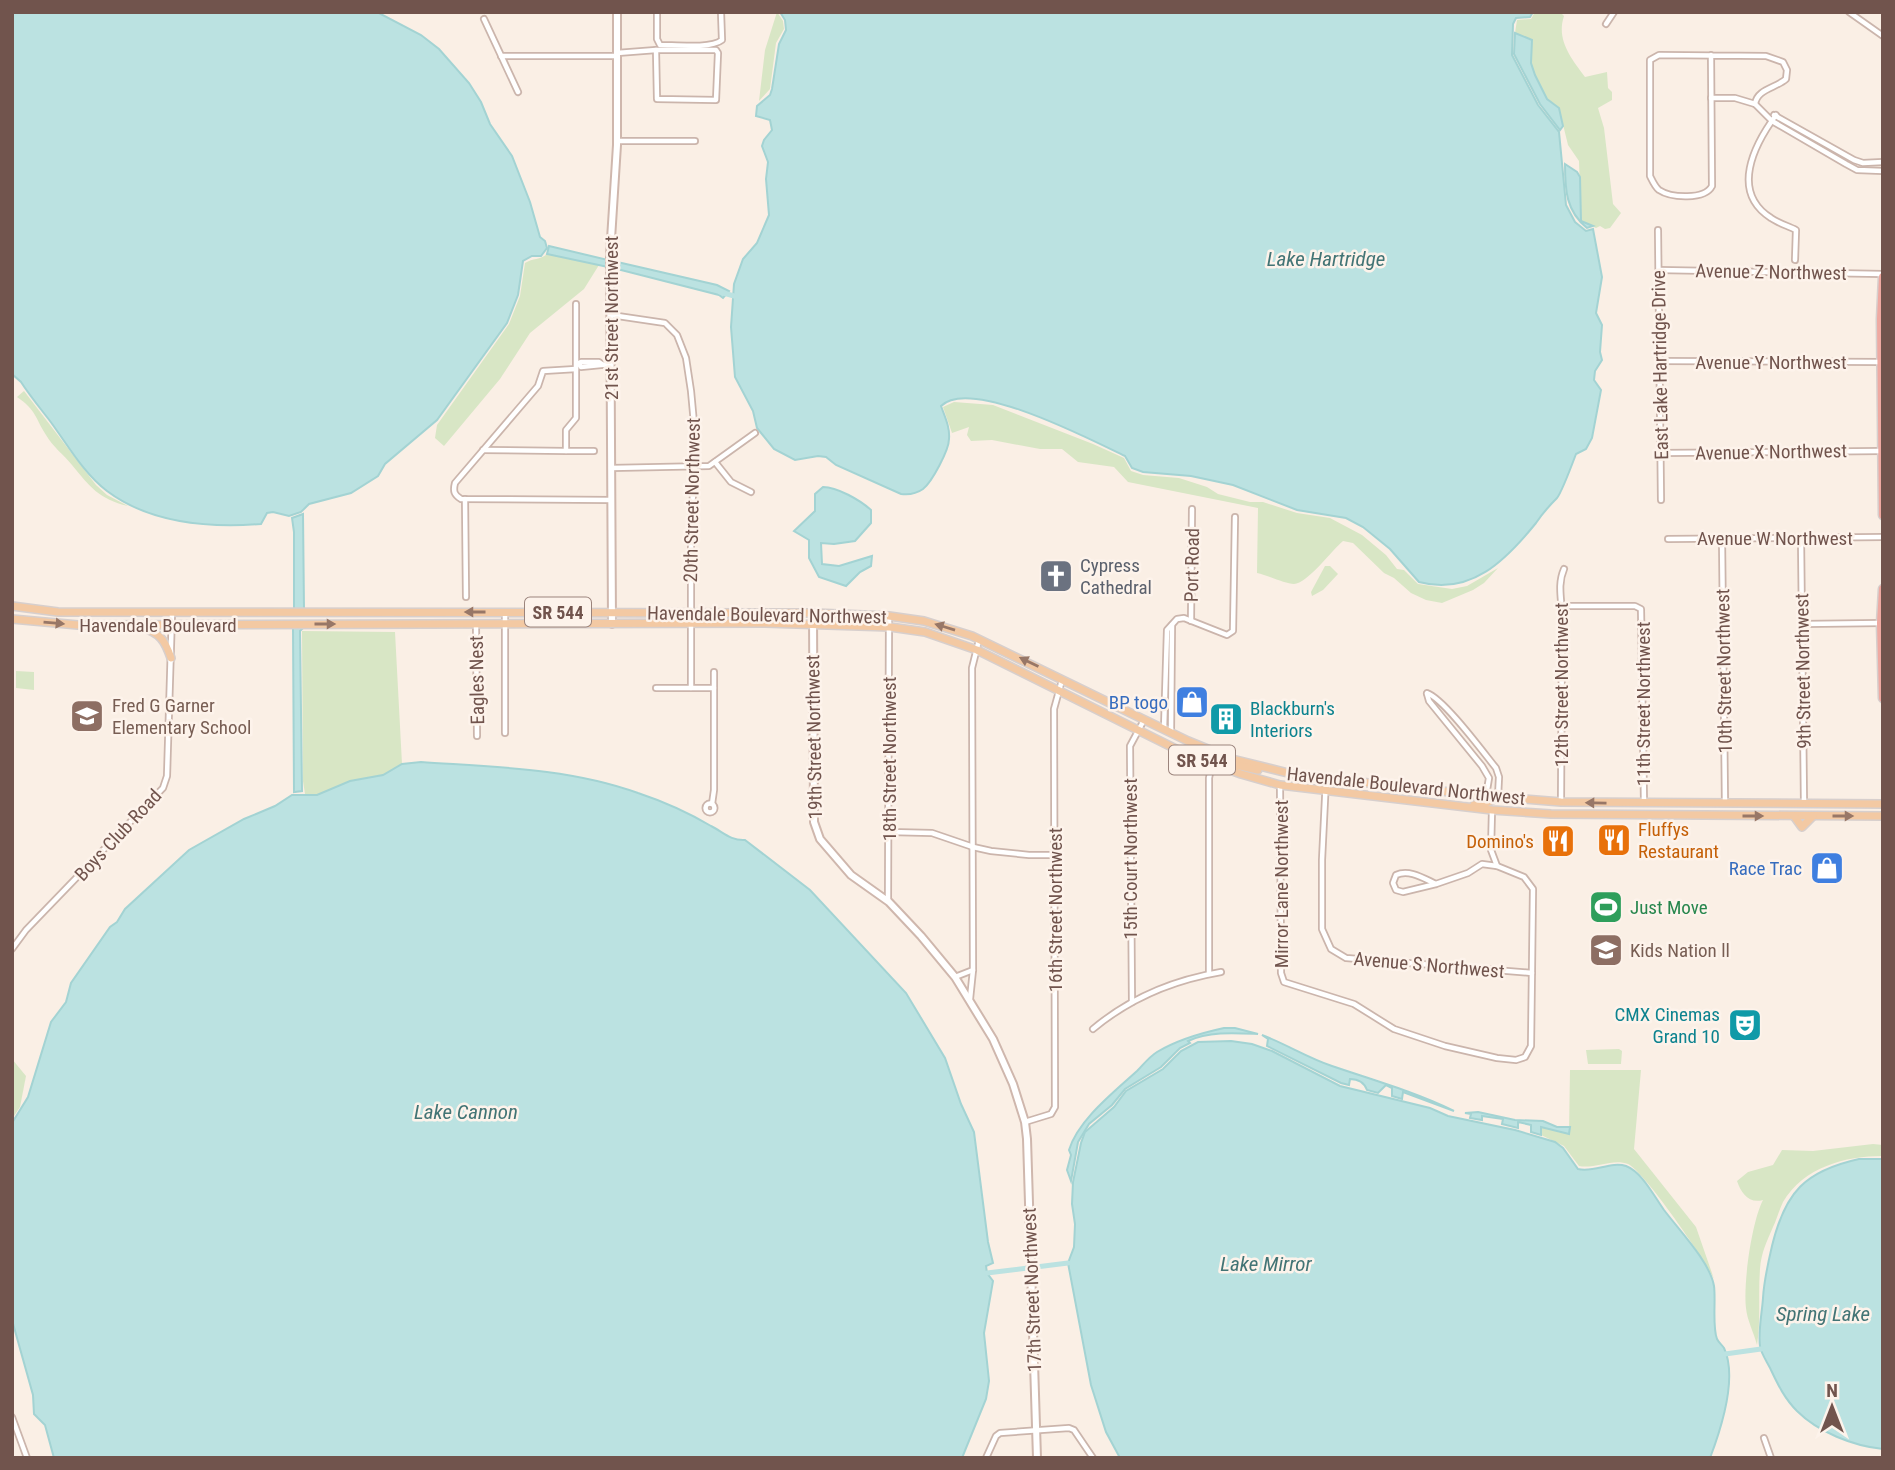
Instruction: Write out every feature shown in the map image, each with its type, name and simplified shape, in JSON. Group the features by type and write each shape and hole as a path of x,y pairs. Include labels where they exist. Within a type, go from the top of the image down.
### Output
{"highway":[{"path":"1883,275 1883,515"},
{"path":"1883,589 1883,698"}],"main road":[{"name":"Havendale Boulevard","path":"12,606 58,612 290,612"},
{"name":"Havendale Boulevard Northwest","path":"290,612 813,613 889,616 924,621 979,639 1167,731 1232,759 1269,770 1326,779 1561,802 1883,804"},
{"path":"369,612 369,624"},
{"name":"Havendale Boulevard","path":"12,619 78,625 304,624"},
{"name":"Havendale Boulevard Northwest","path":"304,624 890,626 925,632 977,649 1212,764 1280,785 1492,810 1644,816 1883,816"},
{"path":"134,625 157,632 166,644 171,658"},
{"path":"1212,764 1223,762 1250,769 1269,770"},
{"path":"1455,806 1486,803 1498,797"},
{"path":"1492,810 1517,799"},
{"path":"1644,803 1644,816"},
{"path":"1725,803 1726,816"}],"street":[{"name":"21st Street Northwest","path":"612,624 610,255 617,141 617,12"},
{"path":"657,12 657,39 660,45 688,46 716,45 722,40 721,12"},
{"path":"1606,24 1614,12"},
{"path":"1849,12 1883,36"},
{"path":"484,19 518,92"},
{"path":"501,55 617,54 656,50 716,50 716,100 657,99 656,50"},
{"path":"1711,55 1712,187 1704,194 1691,195 1671,194 1657,189 1650,176 1650,60 1659,55 1711,55 1766,56 1783,62 1787,70 1786,79 1761,92 1755,104"},
{"path":"1711,98 1735,98 1755,104 1772,121 1854,160 1863,163 1883,162"},
{"path":"1766,113 1776,115 1857,170 1883,171"},
{"path":"1776,115 1751,158 1748,170 1749,185 1752,199 1760,209 1770,218 1796,230 1795,260"},
{"path":"617,141 695,141"},
{"name":"East Lake Hartridge Drive","path":"1658,230 1661,500"},
{"name":"Avenue Z Northwest","path":"1659,270 1883,275"},
{"path":"566,451 566,430 576,418 576,304"},
{"name":"20th Street Northwest","path":"611,315 665,323 677,335 684,350 691,391 696,468 691,526 691,688"},
{"path":"611,364 581,362 577,366 543,371 538,386 455,483 453,489 456,495 465,499 611,500"},
{"name":"Avenue Y Northwest","path":"1660,362 1881,362"},
{"path":"611,468 709,466 755,433"},
{"path":"483,450 594,450"},
{"name":"Avenue X Northwest","path":"1661,453 1882,451"},
{"path":"715,462 735,484 751,492"},
{"path":"465,499 466,597"},
{"name":"Port Road","path":"1191,621 1192,509"},
{"path":"1167,731 1172,624 1180,618 1227,635 1231,634 1234,628 1235,517"},
{"name":"Avenue W Northwest","path":"1668,540 1883,537"},
{"name":"10th Street Northwest","path":"1722,538 1725,803"},
{"name":"9th Street Northwest","path":"1801,538 1804,804"},
{"name":"12th Street Northwest","path":"1561,802 1560,579 1564,569"},
{"name":"11th Street Northwest","path":"1562,606 1639,607 1643,619 1644,803"},
{"path":"505,612 505,733"},
{"name":"Boys Club Road","path":"12,949 26,930 163,788 167,776 172,613"},
{"name":"19th Street Northwest","path":"813,613 814,822 820,838 851,875 888,902 955,977"},
{"name":"18th Street Northwest","path":"888,902 889,616"},
{"name":"Eagles Nest","path":"476,624 477,736"},
{"path":"1803,624 1882,624"},
{"path":"970,999 973,970 972,664 979,639"},
{"path":"712,804 714,672"},
{"name":"16th Street Northwest","path":"1025,1122 1051,1114 1055,1107 1054,709 1063,678"},
{"path":"656,688 714,688"},
{"path":"1486,796 1489,778 1482,766 1426,694 1434,696 1496,768 1499,777 1498,797"},
{"name":"15th Court Northwest","path":"1132,1002 1130,746 1144,720"},
{"path":"1209,974 1209,778 1212,764"},
{"path":"1325,792 1326,779"},
{"name":"Mirror Lane Northwest","path":"1280,785 1281,973 1284,982 1354,1004 1394,1029 1477,1055 1516,1060 1527,1055 1531,1046 1532,973"},
{"name":"Avenue S Northwest","path":"1325,792 1322,929 1330,948 1346,958 1532,973"},
{"path":"1492,810 1491,850 1497,866"},
{"path":"890,832 932,833 973,847 1025,855 1055,855"},
{"path":"1436,884 1403,872 1393,878 1394,887 1403,892 1436,884 1468,873 1482,864 1491,850"},
{"path":"1482,864 1497,866 1524,877 1533,889 1532,973"},
{"path":"955,977 973,970"},
{"path":"1093,1029 1132,1002 1163,987 1221,972"},
{"name":"17th Street Northwest","path":"955,977 970,999 1005,1065 1025,1122 1035,1338 1037,1458"},
{"path":"12,1418 27,1458"},
{"path":"986,1458 1000,1433 1073,1429 1093,1458"},
{"path":"1764,1438 1771,1458"}],"green space":[{"path":"777,12 783,21 784,29 776,43 770,89 759,101 765,50"},
{"path":"1535,12 1560,12 1564,16 1563,41 1585,77 1607,72 1612,100 1598,108 1604,128 1613,204 1621,213 1610,228 1596,228 1581,221 1579,161 1568,145 1559,108 1547,99 1535,75 1531,63 1532,40 1515,33 1517,20 1531,19"},
{"path":"547,254 599,265 584,289 530,333 500,379 444,446 435,438 437,425 509,324 520,296 525,263"},
{"path":"24,391 96,485 107,495 128,506 102,496 84,480 49,439 32,410 17,397"},
{"path":"954,402 993,405 1124,458 1131,471 1143,475 1179,478 1207,487 1218,494 1330,518 1362,535 1386,555 1397,569 1404,570 1418,584 1452,589 1467,586 1498,568 1473,590 1442,603 1411,593 1384,573 1353,543 1343,541 1306,579 1294,584 1286,583 1257,573 1258,508 1128,482 1114,467 1078,462 1062,449 1040,449 992,440 971,441 967,435 969,427 952,433 943,407"},
{"path":"1325,566 1330,566 1338,574 1323,590 1312,596 1311,592"},
{"path":"302,631 395,632 402,764 383,775 350,781 317,795 305,794"},
{"path":"16,671 34,672 34,690 16,688"},
{"path":"1586,1050 1622,1051 1621,1064 1588,1064"},
{"path":"12,1059 26,1076 20,1107 12,1119"},
{"path":"1570,1070 1641,1070 1634,1149 1696,1227 1714,1279 1674,1217 1636,1170 1622,1162 1579,1166 1564,1146 1541,1135 1541,1127 1569,1133"},
{"path":"1883,1145 1883,1156 1854,1158 1827,1166 1802,1180 1783,1202 1761,1263 1757,1345 1745,1297 1749,1252 1763,1200 1758,1201 1746,1196 1737,1181 1748,1172 1773,1165 1782,1150 1813,1151"}],"water":[{"path":"12,12 377,12 421,35 439,49 469,83 490,124 512,156 540,237 547,248 541,256 532,256 523,261 518,295 507,323 437,420 385,464 378,476 351,493 309,504 301,512 289,516 273,512 267,513 261,524 221,525 181,521 142,511 107,491 83,467 21,382 12,374"},
{"name":"Lake Hartridge","path":"780,12 1533,12 1530,17 1516,18 1513,24 1512,55 1538,105 1559,132 1566,205 1575,222 1586,231 1593,229 1602,277 1596,313 1602,325 1602,360 1595,371 1594,380 1601,390 1592,438 1586,449 1576,454 1557,498 1500,562 1471,579 1438,585 1419,582 1390,549 1363,527 1346,518 1297,510 1233,485 1191,476 1143,472 1132,468 1125,456 1060,426 1032,414 977,399 956,399 941,406 949,430 946,450 927,485 912,494 901,494 836,465 826,457 795,460 774,449 757,428 753,411 735,377 731,327 734,284 743,259 757,243 769,215 766,179 768,162 762,146 772,130 770,120 756,116 757,106 770,95 779,44 786,30 785,20"},
{"path":"1515,33 1532,40 1531,63 1547,99 1559,108 1563,126 1560,130 1540,104 1514,54"},
{"path":"1565,164 1580,177 1581,221 1593,226 1587,228 1580,221 1571,207 1566,191"},
{"path":"549,246 608,260 608,267 547,254"},
{"path":"613,261 717,285 729,291 723,298 613,268"},
{"path":"823,487 848,495 871,510 871,523 855,541 821,543 822,564 839,566 872,556 871,566 860,572 846,586 819,577 809,558 809,540 794,531 815,511 815,494"},
{"path":"303,514 304,609 294,609 292,518"},
{"path":"293,627 304,627 300,631 302,791 294,792"},
{"name":"Lake Cannon","path":"421,762 503,767 585,778 638,793 694,816 731,838 745,840 810,890 906,993 945,1058 974,1132 993,1263 986,1266 993,1281 984,1333 989,1381 986,1399 962,1458 54,1458 45,1425 34,1414 33,1395 12,1320 12,1123 28,1097 51,1022 66,1002 71,983 125,909 189,850 292,795 317,795 350,781 383,775 402,764"},
{"path":"1224,1028 1258,1034 1214,1034 1188,1041 1190,1043 1180,1048 1161,1067 1125,1089 1112,1105 1089,1124 1078,1142 1071,1181 1067,1170 1071,1155 1069,1150 1080,1128 1098,1107 1157,1052 1189,1037"},
{"path":"1262,1035 1323,1063 1409,1092 1454,1111 1403,1092 1402,1099 1392,1096 1392,1088 1386,1085 1378,1093 1367,1090 1356,1080 1350,1079 1349,1085 1341,1083 1267,1046 1268,1039"},
{"name":"Lake Mirror","path":"1231,1041 1272,1051 1340,1086 1555,1142 1563,1148 1578,1169 1590,1170 1620,1165 1637,1173 1707,1267 1714,1286 1716,1334 1728,1360 1729,1388 1719,1433 1710,1458 1120,1458 1106,1432 1091,1385 1068,1263 1074,1247 1073,1182 1081,1143 1085,1132 1114,1107 1126,1091 1163,1069 1181,1051 1198,1042"},
{"path":"1478,1112 1570,1127 1569,1134 1541,1127 1541,1135 1531,1132 1531,1125 1518,1122 1518,1128 1502,1124 1503,1119 1482,1116 1482,1120 1470,1118 1471,1114 1465,1113"},
{"name":"Spring Lake","path":"1859,1159 1883,1159 1883,1449 1837,1437 1805,1419 1782,1392 1760,1346 1766,1272 1783,1211 1800,1187 1811,1178 1824,1170"}],"waterway":[{"path":"720,292 734,296"},
{"path":"987,1273 1068,1263"},
{"path":"1725,1354 1761,1349"}],"place":[{"name":"Cypress Cathedral","path":"1056,576"},
{"name":"BP togo","path":"1192,702"},
{"name":"Fred G Garner Elementary School","path":"87,716"},
{"name":"Blackburn's Interiors","path":"1226,719"},
{"name":"Fluffys Restaurant","path":"1614,840"},
{"name":"Domino's","path":"1558,841"},
{"name":"Race Trac","path":"1827,868"},
{"name":"Just Move","path":"1606,907"},
{"name":"Kids Nation ll","path":"1606,950"},
{"name":"CMX Cinemas Grand 10","path":"1745,1025"}]}
